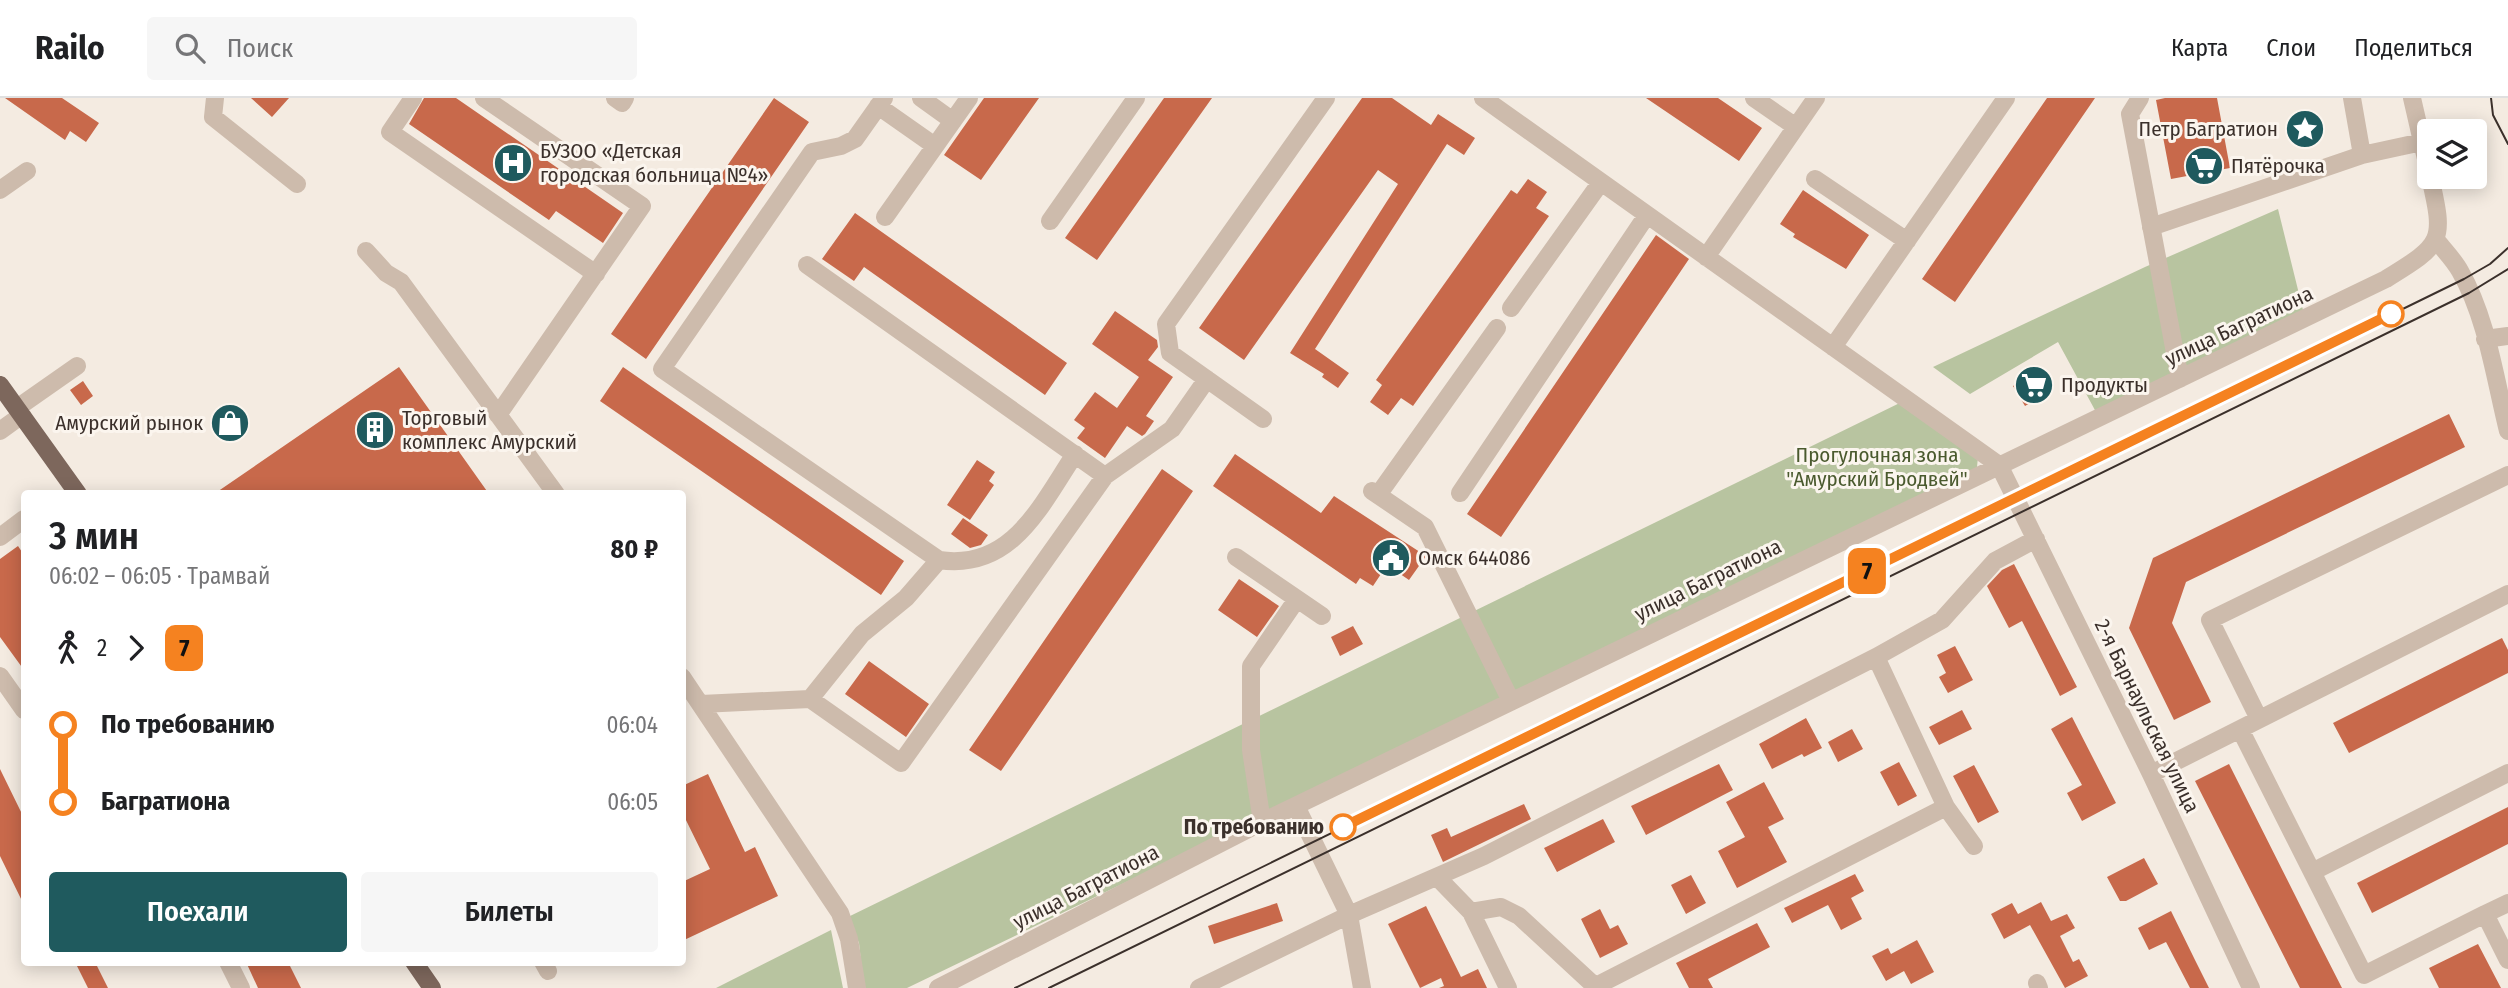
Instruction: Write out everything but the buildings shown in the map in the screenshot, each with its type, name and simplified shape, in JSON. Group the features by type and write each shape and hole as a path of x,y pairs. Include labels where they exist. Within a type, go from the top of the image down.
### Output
{"main road":[{"path":"0,385 69,490"},
{"path":"417,966 432,988"}],"street":[{"path":"215,98 213,117 297,184"},
{"path":"414,98 390,132 596,274"},
{"path":"484,98 642,206 498,415"},
{"path":"615,98 622,103 625,98"},
{"path":"921,98 953,121"},
{"path":"885,217 969,98"},
{"path":"1050,220 1136,98"},
{"path":"1263,419 1170,353 1166,324 1326,98"},
{"path":"1483,98 1999,465"},
{"path":"1754,98 1796,127"},
{"path":"1706,257 1816,98"},
{"path":"1833,347 2006,98"},
{"path":"2140,98 2130,114 2180,379"},
{"path":"2352,98 2362,155"},
{"path":"2412,98 2417,120"},
{"path":"935,146 881,102 855,139 812,152 662,369 939,560 967,561 1005,549 1037,512 1075,454"},
{"path":"2151,227 2362,155 2417,143"},
{"path":"0,190 27,171"},
{"path":"1815,179 1907,241"},
{"path":"1511,308 1601,182"},
{"path":"2433,189 2439,223 2437,241 2460,270 2501,378 2508,431"},
{"path":"1460,493 1647,215"},
{"name":"улица Багратиона","path":"938,988 1262,822 2386,279 2425,255 2437,241"},
{"path":"366,251 386,273 401,282 553,490"},
{"path":"807,265 1105,476"},
{"path":"1497,328 1375,493 1425,527 1511,701"},
{"path":"2485,339 2508,336"},
{"path":"0,431 19,412 77,366"},
{"path":"701,704 810,699 901,763 1105,476 1172,429 1207,379"},
{"name":"2-я Барнаульская улица","path":"1999,465 2151,774 2251,988"},
{"path":"2259,719 2210,620 2508,475"},
{"path":"0,537 21,521"},
{"path":"1199,988 1349,915 1437,877 1876,657 1942,620 1995,561 2036,539"},
{"path":"1236,557 1322,616"},
{"path":"810,699 862,634 906,598 939,560"},
{"path":"2151,774 2508,594"},
{"path":"1262,822 1251,750 1251,666 1297,599"},
{"path":"1876,657 1946,807 1974,846"},
{"path":"0,677 21,706"},
{"path":"686,683 840,912 849,939 857,988"},
{"path":"2240,729 2364,975 2508,903"},
{"path":"2312,872 2508,774"},
{"path":"1296,806 1349,915 1362,988"},
{"path":"1471,912 1501,907 1520,916 1597,987 1946,807"},
{"path":"1437,877 1471,912 1508,988"},
{"path":"2485,915 2508,960"},
{"path":"230,966 241,988"}],"green space":[{"name":"Прогулочная зона \"Амурский Бродвей\"","path":"2278,209 2303,310 2096,412 2058,342 1970,394 1933,367 2145,267"},
{"name":"Прогулочная зона \"Амурский Бродвей\"","path":"1914,396 1978,457 1977,467 1969,475 907,988 864,988 859,943 848,917"},
{"path":"831,930 843,988 716,988"}],"tram line":[{"path":"2491,98 2493,115 2508,144"},
{"path":"1015,988 2464,279 2490,264 2508,248"},
{"path":"1049,988 2469,293 2508,269"},
{"name":"7","path":"1343,827 2391,314"}],"place":[{"name":"Петр Багратион","path":"2305,129"},
{"name":"БУЗОО «Детская городская больница №4»","path":"513,163"},
{"name":"Пятёрочка","path":"2204,166"},
{"name":"Продукты","path":"2034,385"},
{"name":"Амурский рынок","path":"230,423"},
{"name":"Торговый комплекс Амурский","path":"375,430"},
{"name":"Омск 644086","path":"1391,558"},
{"name":"По требованию","path":"1343,827"}]}
